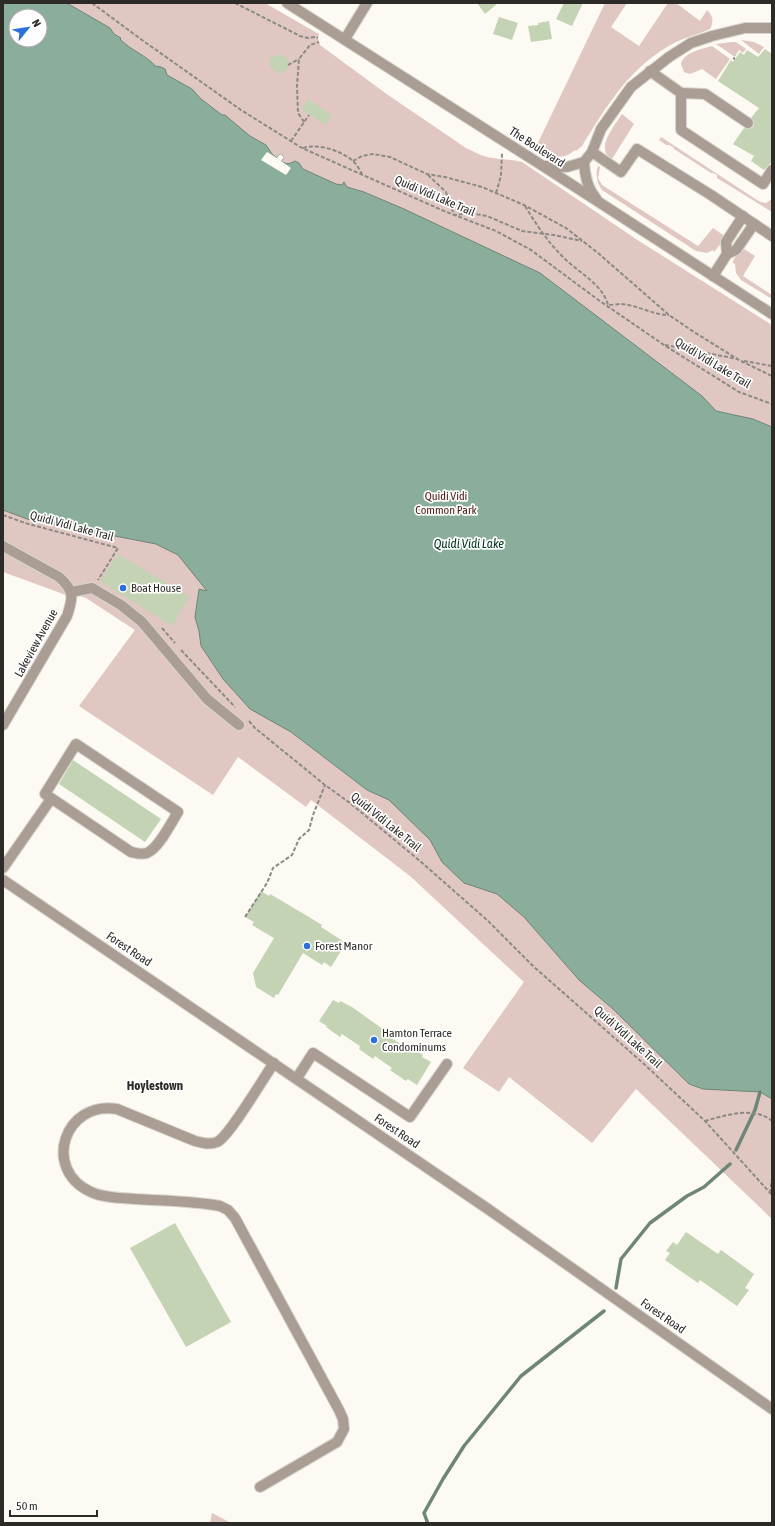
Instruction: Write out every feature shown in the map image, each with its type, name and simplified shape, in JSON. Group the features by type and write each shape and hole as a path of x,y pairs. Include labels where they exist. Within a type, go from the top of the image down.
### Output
{"street":[{"name":"The Boulevard","path":"287,3 772,314"},
{"path":"345,39 367,3"},
{"path":"543,166 567,166 584,162 592,152 601,129 631,87 669,56 691,43 745,28 772,28"},
{"path":"650,71 681,93 705,94 748,123"},
{"path":"681,93 681,130 763,184 772,170"},
{"path":"592,152 621,172 636,149 743,216 772,236"},
{"path":"584,162 586,179 590,192 601,204"},
{"path":"727,254 726,242 743,216"},
{"path":"713,276 727,254 736,250 754,224"},
{"path":"3,546 60,578 67,584 71,592 92,588 121,605 142,622 207,699 242,721"},
{"name":"Lakeview Avenue","path":"3,725 67,616 72,598 71,592"},
{"path":"76,744 178,812 156,845 147,853 140,854 127,849 51,799 45,794 76,744"},
{"path":"3,868 51,799"},
{"name":"Forest Road","path":"3,880 495,1213 772,1409"},
{"path":"297,1078 313,1053 410,1117 447,1064"},
{"path":"260,1487 337,1442 344,1429 343,1418 235,1218 228,1210 220,1206 112,1197 92,1193 77,1183 68,1172 63,1160 63,1149 68,1132 77,1120 90,1112 104,1108 117,1109 195,1141 208,1144 216,1142 223,1138 231,1128 274,1063"}],"path":[{"name":"Quidi Vidi Lake Trail","path":"92,3 241,110 302,148 454,215 496,231 531,250 597,299 608,305 664,345 739,392 772,404"},
{"path":"235,3 300,36 318,38"},
{"path":"288,65 299,59 310,45 319,42"},
{"path":"299,59 297,86 298,113 304,122"},
{"path":"291,141 309,115"},
{"path":"302,148 315,146 330,149 353,160 362,175"},
{"path":"353,160 362,156 373,154 390,157 427,174 445,177 482,187 524,205 566,228 670,315 694,332 739,360 772,376"},
{"path":"496,194 502,176 502,160"},
{"path":"427,174 446,192 454,215 470,213 487,216 522,231 582,241"},
{"path":"524,205 548,242 599,289 605,297 608,305 621,304 637,307 660,315 670,315"},
{"path":"664,345 772,366"},
{"name":"Quidi Vidi Lake Trail","path":"3,514 25,523 118,548 97,582"},
{"path":"159,626 166,630 178,647 239,711"},
{"name":"Quidi Vidi Lake Trail","path":"242,721 256,728 325,785 350,803 487,920 533,966 644,1064 705,1121 772,1196"},
{"path":"245,917 266,883 273,868 292,855 299,838 309,830 313,815 325,785"},
{"path":"705,1121 722,1116 750,1112 761,1114 772,1121"},
{"path":"770,1193 772,1179"}],"green space":[{"name":"Quidi Vidi Lake","path":"3,3 265,3 319,34 318,38 320,45 388,95 466,148 486,157 522,162 639,241 772,325 772,1219 636,1089 592,1143 509,1077 499,1092 463,1068 524,982 410,876 311,800 306,807 238,757 213,795 79,706 135,630 86,598 77,595 66,595 3,572"},
{"path":"605,3 627,3 611,27 639,46 668,3 676,3 700,21 707,10 711,14 712,24 710,29 676,42 660,51 633,74 611,101 582,146 576,151 575,150 570,154 560,157 551,155 536,147"},
{"path":"741,40 754,42 764,47 759,54"},
{"path":"736,42 746,49 743,53 739,50 735,57 716,44"},
{"path":"712,46 730,59 716,79 702,69 690,74 684,72 681,64 689,54"},
{"path":"622,114 634,124 612,159 607,155 605,143 611,130"},
{"path":"661,137 760,202 766,203 772,199 772,212 717,178 717,175 711,173 673,147 666,145 659,140"},
{"path":"598,166 600,167 598,178 602,185 698,246 713,228 726,237 714,252 713,250 707,253 696,251 602,190 597,178"},
{"path":"741,247 755,256 743,276 772,295 772,299 741,280 736,273 735,264 733,261"},
{"path":"212,1513 231,1523 210,1523"}],"water":[{"name":"Quidi Vidi Lake","path":"3,3 66,3 72,6 110,28 114,34 121,38 120,39 129,47 155,66 165,69 167,75 192,89 201,99 222,115 225,115 250,136 266,145 272,154 277,158 280,154 284,157 281,161 288,164 295,161 299,163 303,169 336,184 342,185 344,182 347,187 364,192 404,209 540,273 702,396 716,411 753,419 772,427 772,1099 760,1092 703,1089 689,1084 613,1009 579,980 524,917 497,894 464,883 442,862 430,840 389,800 367,790 291,732 250,709 223,679 201,646 195,617 199,589 207,591 178,555 156,544 27,519 3,510"}],"pier":[{"path":"267,152 277,158 280,154 284,157 281,161 291,168 286,175 261,160"}],"building":[{"path":"477,3 498,3 485,14"},
{"path":"564,3 583,3 572,26 556,19"},
{"path":"499,17 518,23 512,40 493,34"},
{"path":"549,21 552,39 531,42 528,26 538,25 538,23"},
{"path":"765,49 772,54 772,162 764,170 751,161 754,156 733,144 744,128 748,129 753,127 754,123 751,118 759,108 718,81 731,60 733,62 740,52 744,55 747,50 758,57"},
{"path":"280,54 289,59 288,69 279,74 270,67 270,58"},
{"path":"308,99 332,115 326,125 301,109"},
{"path":"118,554 190,597 172,626 100,581"},
{"path":"73,760 161,819 145,842 59,784"},
{"name":"Forest Manor","path":"261,891 269,896 270,894 309,917 322,925 321,927 346,943 331,967 324,962 322,965 303,953 278,995 276,994 274,998 256,987 253,973 274,938 252,925 254,922 245,917"},
{"name":"Hamton Terrace Condominums","path":"333,1000 339,1003 340,1001 352,1007 391,1035 390,1037 405,1047 406,1044 423,1055 422,1057 431,1062 417,1085 408,1079 406,1081 390,1070 392,1068 375,1056 373,1059 359,1049 360,1046 342,1034 340,1037 319,1021"},
{"path":"175,1223 231,1322 186,1347 130,1248"},
{"path":"686,1232 718,1254 721,1250 754,1274 745,1288 749,1290 737,1306 700,1280 698,1283 665,1260 670,1253 666,1251 673,1242 677,1245"}],"waterway":[{"path":"736,1150 755,1110 760,1092"},
{"path":"616,1288 621,1259 650,1223 687,1196 704,1187 730,1164"},
{"path":"427,1523 424,1513 464,1446 521,1376 604,1311"}],"place":[{"name":"Boat House","path":"123,588"},
{"name":"Forest Manor","path":"307,946"},
{"name":"Hamton Terrace Condominums","path":"374,1040"}],"district":[{"name":"Hoylestown","path":"155,1085"}],"park label":[{"name":"Quidi Vidi Common Park","path":"446,503"}]}
